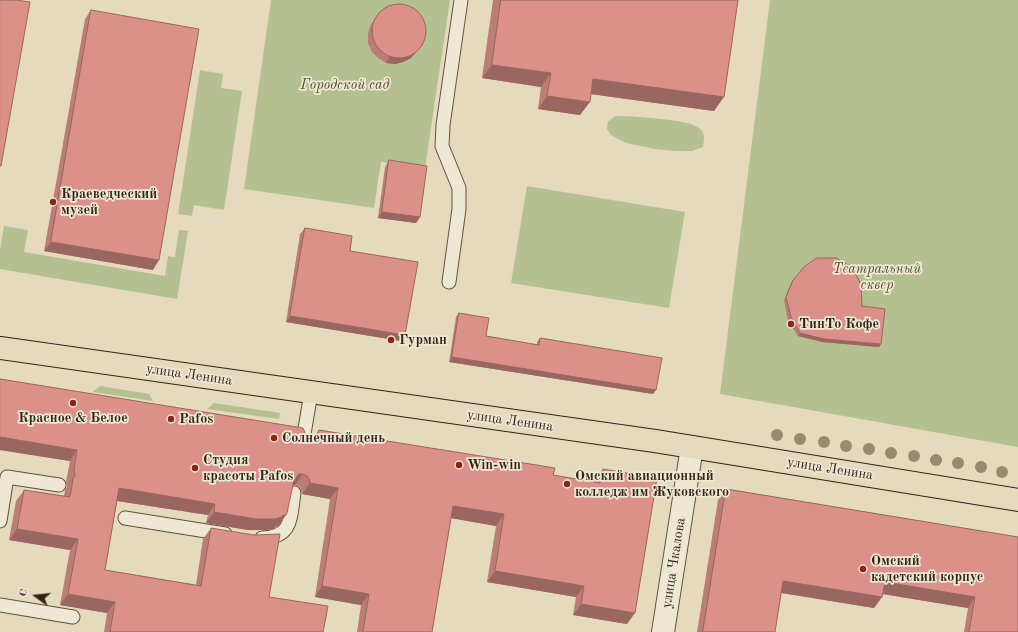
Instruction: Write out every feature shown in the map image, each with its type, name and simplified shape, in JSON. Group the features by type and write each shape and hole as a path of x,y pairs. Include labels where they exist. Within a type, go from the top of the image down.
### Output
{"main road":[{"name":"улица Ленина","path":"0,348 692,447 1018,500"}],"street":[{"name":"улица Чкалова","path":"663,632 692,447"}],"lane":[{"path":"449,282 460,209 458,188 442,146 443,125 461,0"},
{"path":"303,440 311,393"},
{"path":"0,521 7,477 60,485"},
{"path":"125,518 243,537 268,538 278,536 283,533 290,520 294,493"},
{"path":"0,605 73,617"}],"green space":[{"name":"Городской сад","path":"271,0 450,0 425,168 381,162 374,208 244,189"},
{"name":"Театральный сквер","path":"770,0 1018,0 1018,447 720,394"},
{"path":"200,70 223,74 221,88 242,91 224,210 194,205 192,216 178,214"},
{"path":"615,116 672,120 693,125 703,132 703,147 692,151 676,151 655,149 626,143 611,135 607,129 608,122"},
{"path":"527,186 685,212 669,308 511,283"},
{"path":"4,226 28,230 24,252 165,276 168,256 175,257 179,230 188,231 177,299 0,269 0,250"},
{"path":"100,386 149,394 153,401 93,392"},
{"path":"214,403 280,413 279,419 207,409"}],"building":[{"path":"0,0 30,2 1,166 0,166"},
{"path":"501,0 738,0 724,97 593,79 590,102 547,96 551,73 492,65"},
{"path":"399,4 409,6 418,12 424,21 426,31 424,41 418,50 409,56 399,58 389,56 380,50 374,41 372,31 374,21 380,12 389,6"},
{"path":"91,10 199,29 159,260 51,242"},
{"path":"389,160 427,166 420,217 382,212"},
{"path":"305,228 352,236 350,251 418,262 405,335 290,316"},
{"path":"817,258 836,258 852,267 861,284 862,306 885,309 881,344 824,339 800,333 791,317 786,297 793,280 804,267"},
{"path":"459,313 489,318 486,336 539,345 540,338 662,358 656,390 452,357"},
{"path":"0,379 303,428 306,435 310,437 317,434 319,430 555,468 553,475 600,483 603,469 657,478 635,613 581,604 584,586 495,571 504,514 453,506 432,632 363,632 369,594 322,586 338,488 310,483 307,476 299,474 294,480 286,515 275,519 256,519 214,512 215,504 119,488 105,570 201,586 211,528 254,535 280,534 269,597 328,606 323,632 110,632 115,602 68,594 78,539 17,529 24,490 70,497 75,475 74,470 77,450 0,437"},
{"name":"Омский кадетский корпус","path":"726,489 1018,537 1018,632 969,632 975,597 885,582 882,597 783,581 775,632 703,632"}],"place":[{"name":"Краеведческий музей","path":"53,202"},
{"name":"ТинТо Кофе","path":"791,324"},
{"name":"Гурман","path":"391,340"},
{"name":"Красное & Белое","path":"73,403"},
{"name":"Pafos","path":"171,419"},
{"name":"Солнечный день","path":"274,438"},
{"name":"Win-win","path":"459,465"},
{"name":"Студия красоты Pafos","path":"195,468"},
{"name":"Омский авиационный колледж им Жуковского","path":"567,484"},
{"name":"Омский кадетский корпус","path":"863,569"}]}
